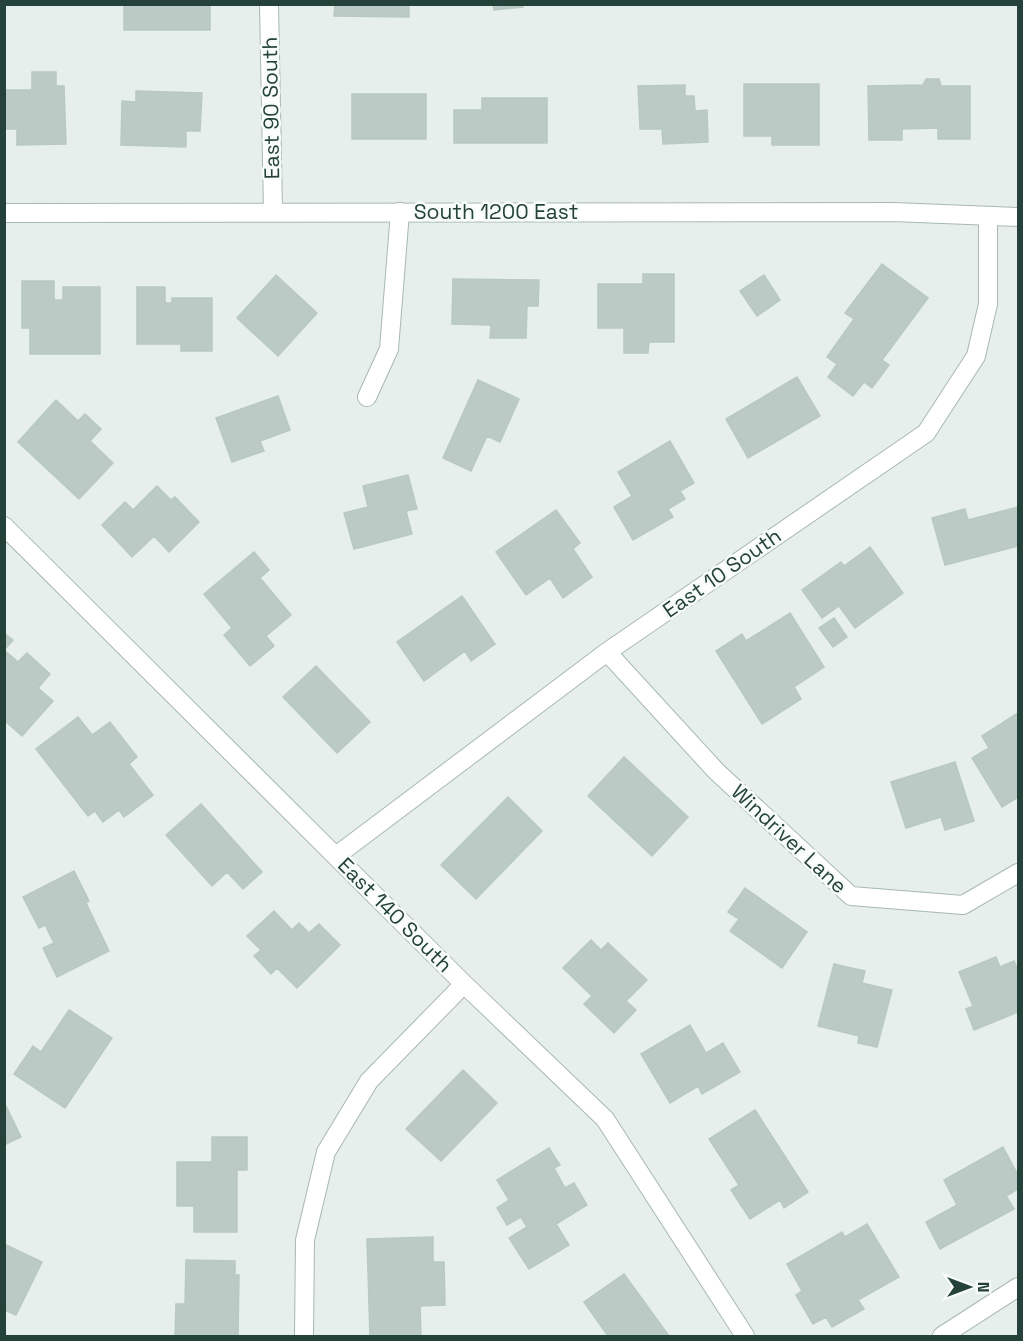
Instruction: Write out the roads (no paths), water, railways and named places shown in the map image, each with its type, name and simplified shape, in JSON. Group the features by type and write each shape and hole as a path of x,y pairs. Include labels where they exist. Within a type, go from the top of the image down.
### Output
{"street":[{"name":"East 90 South","path":"269,4 273,212"},
{"path":"367,397 389,349 400,212"},
{"name":"South 1200 East","path":"4,213 893,212 1018,217"},
{"name":"East 10 South","path":"336,856 607,652 926,433 976,356 988,304 988,217"},
{"name":"East 140 South","path":"4,526 464,984 605,1119 745,1336"},
{"name":"Windriver Lane","path":"607,652 716,771 851,896 963,905 1018,873"},
{"path":"304,1336 305,1240 326,1152 369,1081 464,984"},
{"path":"942,1336 1018,1287"}]}
